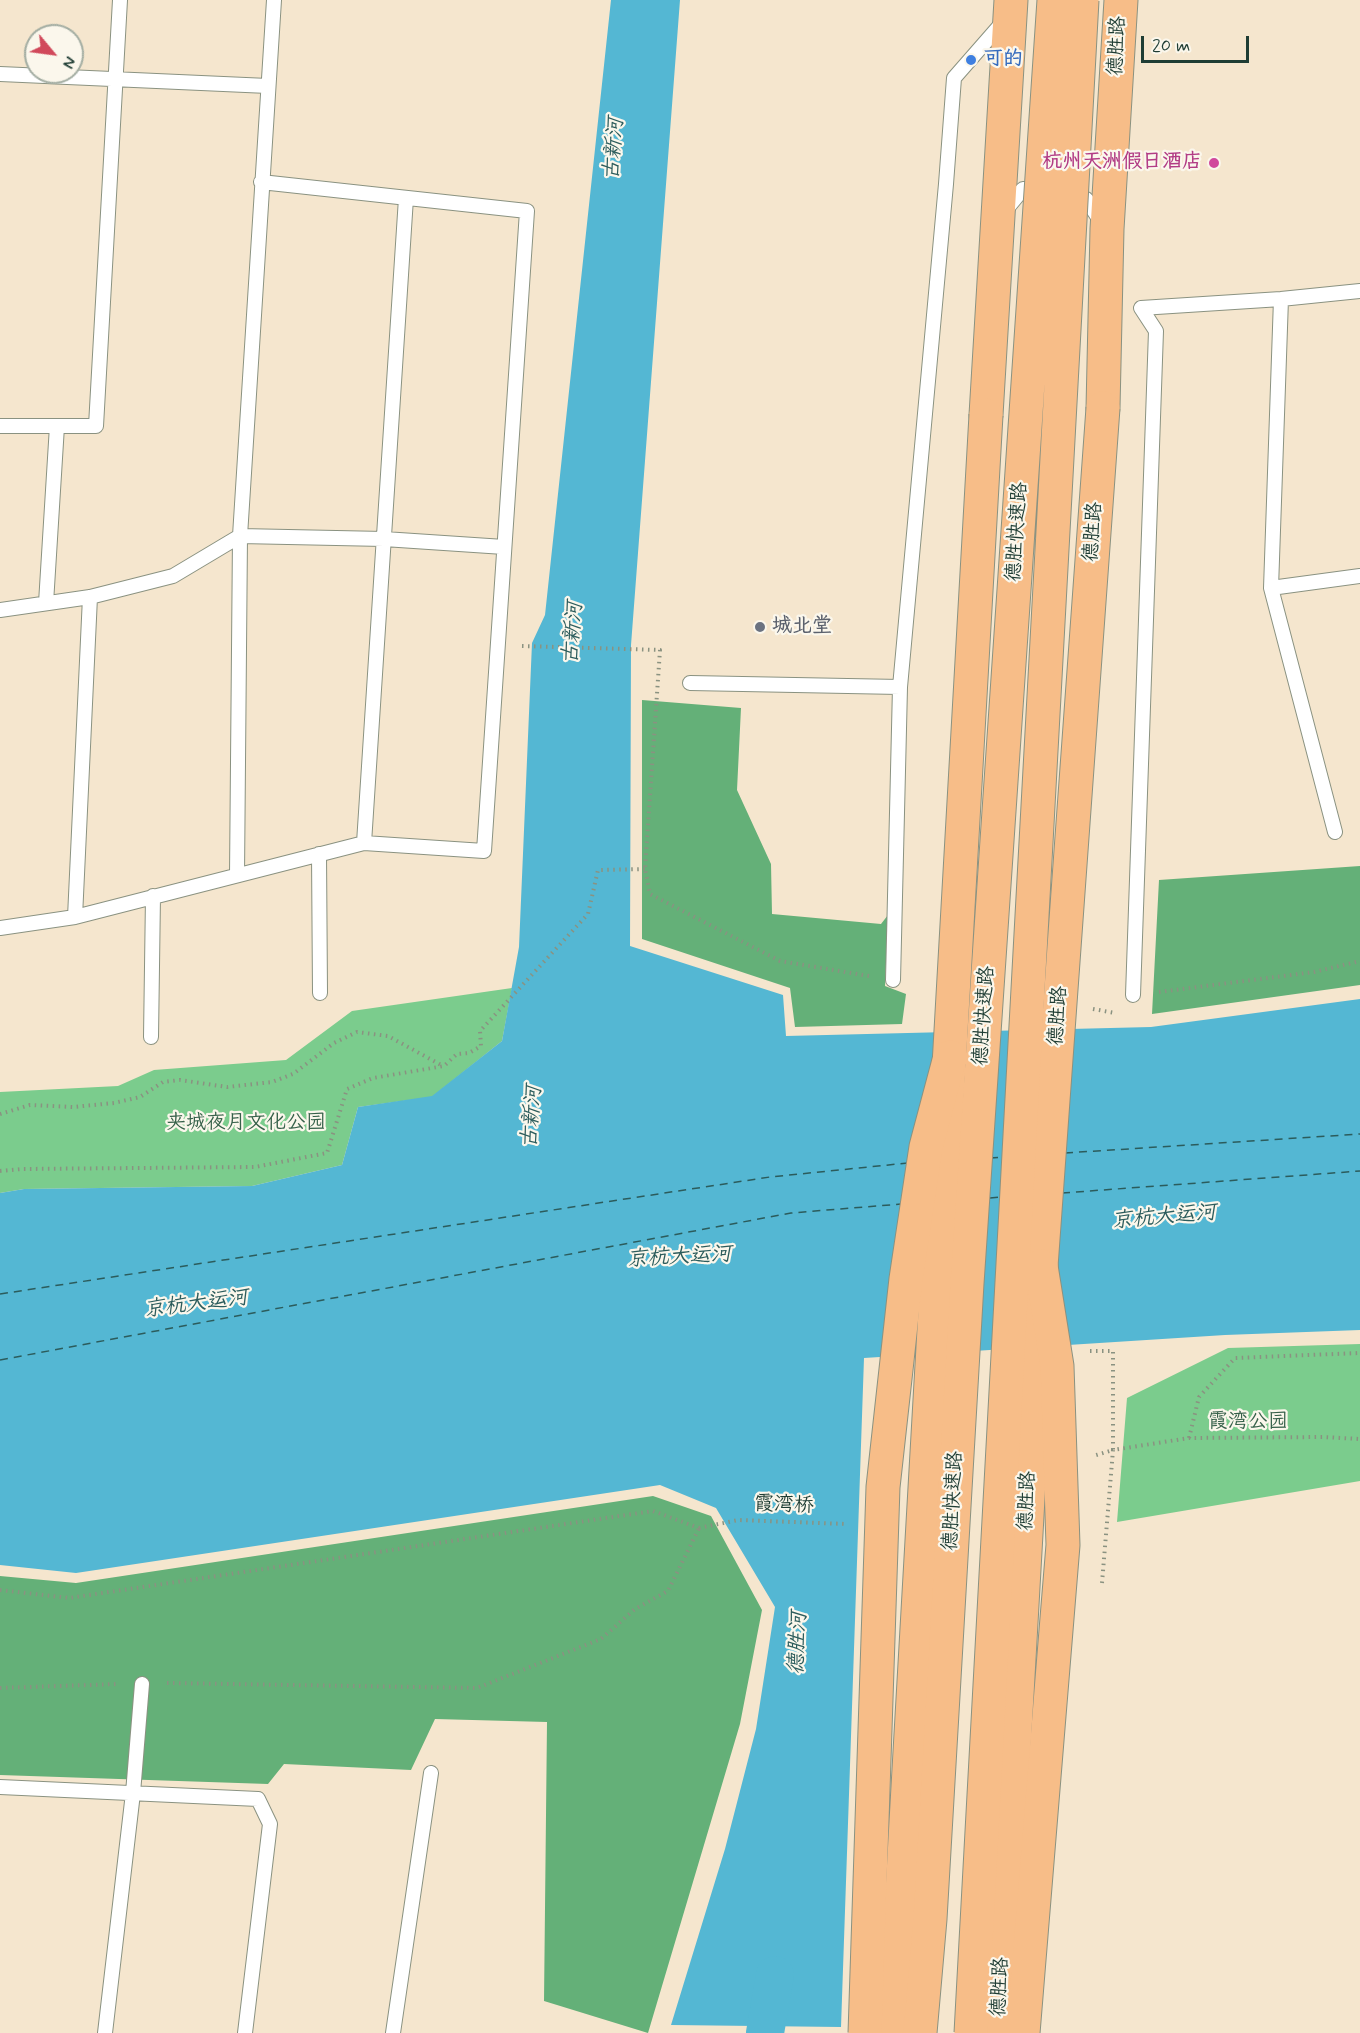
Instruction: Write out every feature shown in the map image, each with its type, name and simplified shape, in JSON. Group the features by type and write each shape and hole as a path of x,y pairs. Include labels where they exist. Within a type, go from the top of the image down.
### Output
{"main road":[{"name":"德胜快速路","path":"920,2033 931,1907 967,1271 1054,0"},
{"name":"德胜快速路","path":"971,2033 1082,0"},
{"name":"德胜路","path":"998,2033 1041,1266 1103,408 1107,229 1121,0"},
{"path":"894,2033 1011,7"},
{"path":"865,2033 883,1487 906,1279 926,1147 950,1057"},
{"path":"1023,2033 1063,1545 1057,1366 1041,1266"}],"lane":[{"path":"0,426 96,426 120,0"},
{"path":"237,875 240,536 274,0"},
{"path":"894,980 900,687 954,78 1011,7"},
{"path":"0,74 268,86"},
{"path":"0,928 75,917 364,843 484,851 527,211 261,182"},
{"path":"999,219 1023,189 1086,199 1107,229"},
{"path":"364,843 406,198"},
{"path":"1133,995 1156,331 1141,308 1281,299 1360,291"},
{"path":"1281,299 1271,588 1335,832"},
{"path":"46,603 57,426"},
{"path":"0,610 90,597 173,576 240,536 384,539 504,547"},
{"path":"1271,588 1360,576"},
{"path":"75,917 90,597"},
{"path":"690,683 900,687"},
{"path":"320,854 320,993"},
{"path":"151,1037 153,896"},
{"path":"105,2033 134,1793 142,1684"},
{"path":"393,2033 431,1773"},
{"path":"0,1787 258,1799 270,1824 245,2033"}],"path":[{"path":"498,645 660,650 645,869 650,894 780,961 894,980"},
{"path":"0,1171 255,1167 327,1153 347,1089 373,1078 444,1066 457,1054 469,1053 481,1046 480,1031 588,914 598,870 645,869"},
{"path":"1089,1009 1126,1015 1133,995 1314,972 1360,961"},
{"path":"0,1114 30,1105 73,1107 114,1103 140,1097 163,1082 180,1080 227,1087 272,1082 293,1074 334,1043 357,1032 388,1036 444,1066"},
{"path":"1084,1351 1113,1351 1113,1450 1102,1583"},
{"path":"1189,1438 1199,1397 1235,1358 1360,1353"},
{"path":"1113,1450 1189,1438 1360,1439"},
{"path":"0,1590 69,1598 653,1511 699,1528 668,1591 635,1609 601,1639 477,1688 142,1684 0,1688"},
{"name":"霞湾桥","path":"699,1528 738,1520 857,1524"}],"green space":[{"path":"642,700 741,708 737,790 771,864 772,914 881,924 888,915 885,986 906,994 902,1024 795,1027 790,988 642,939"},
{"path":"1360,866 1360,985 1152,1014 1159,880"},
{"name":"夹城夜月文化公园","path":"512,988 502,1041 432,1097 358,1107 342,1165 252,1186 24,1189 0,1193 0,1092 118,1086 154,1070 286,1060 352,1011"},
{"name":"霞湾公园","path":"1360,1344 1360,1481 1117,1522 1127,1398 1228,1348"},
{"path":"653,1496 711,1516 762,1610 740,1724 648,2033 544,2001 547,1722 435,1719 411,1770 284,1764 268,1784 0,1775 0,1576 76,1583"}],"water":[{"path":"611,0 680,0 631,645 630,946 783,995 786,1036 1151,1027 1360,999 1360,1330 1225,1335 864,1358 841,2027 671,2025 725,1849 756,1729 775,1607 716,1508 660,1485 76,1573 0,1565 0,1193 24,1189 252,1186 342,1165 358,1107 432,1096 502,1041 519,947 532,643 545,615"}],"waterway":[{"name":"德胜河","path":"765,2033 775,1975"}],"ferry route":[{"path":"1065,1153 1360,1134"},
{"path":"990,1158 1003,1157"},
{"path":"0,1294 770,1177 908,1163"},
{"path":"1062,1193 1360,1171"},
{"path":"990,1198 1000,1197"},
{"path":"0,1360 791,1213 901,1204"}],"place":[{"name":"可的","path":"971,60"},
{"name":"杭州天洲假日酒店","path":"1214,163"},
{"name":"城北堂","path":"760,627"}],"water label":[{"name":"古新河","path":"615,149"},
{"name":"古新河","path":"574,633"},
{"name":"古新河","path":"533,1117"},
{"name":"京杭大运河","path":"1164,1218"},
{"name":"京杭大运河","path":"679,1258"},
{"name":"京杭大运河","path":"196,1305"}]}
